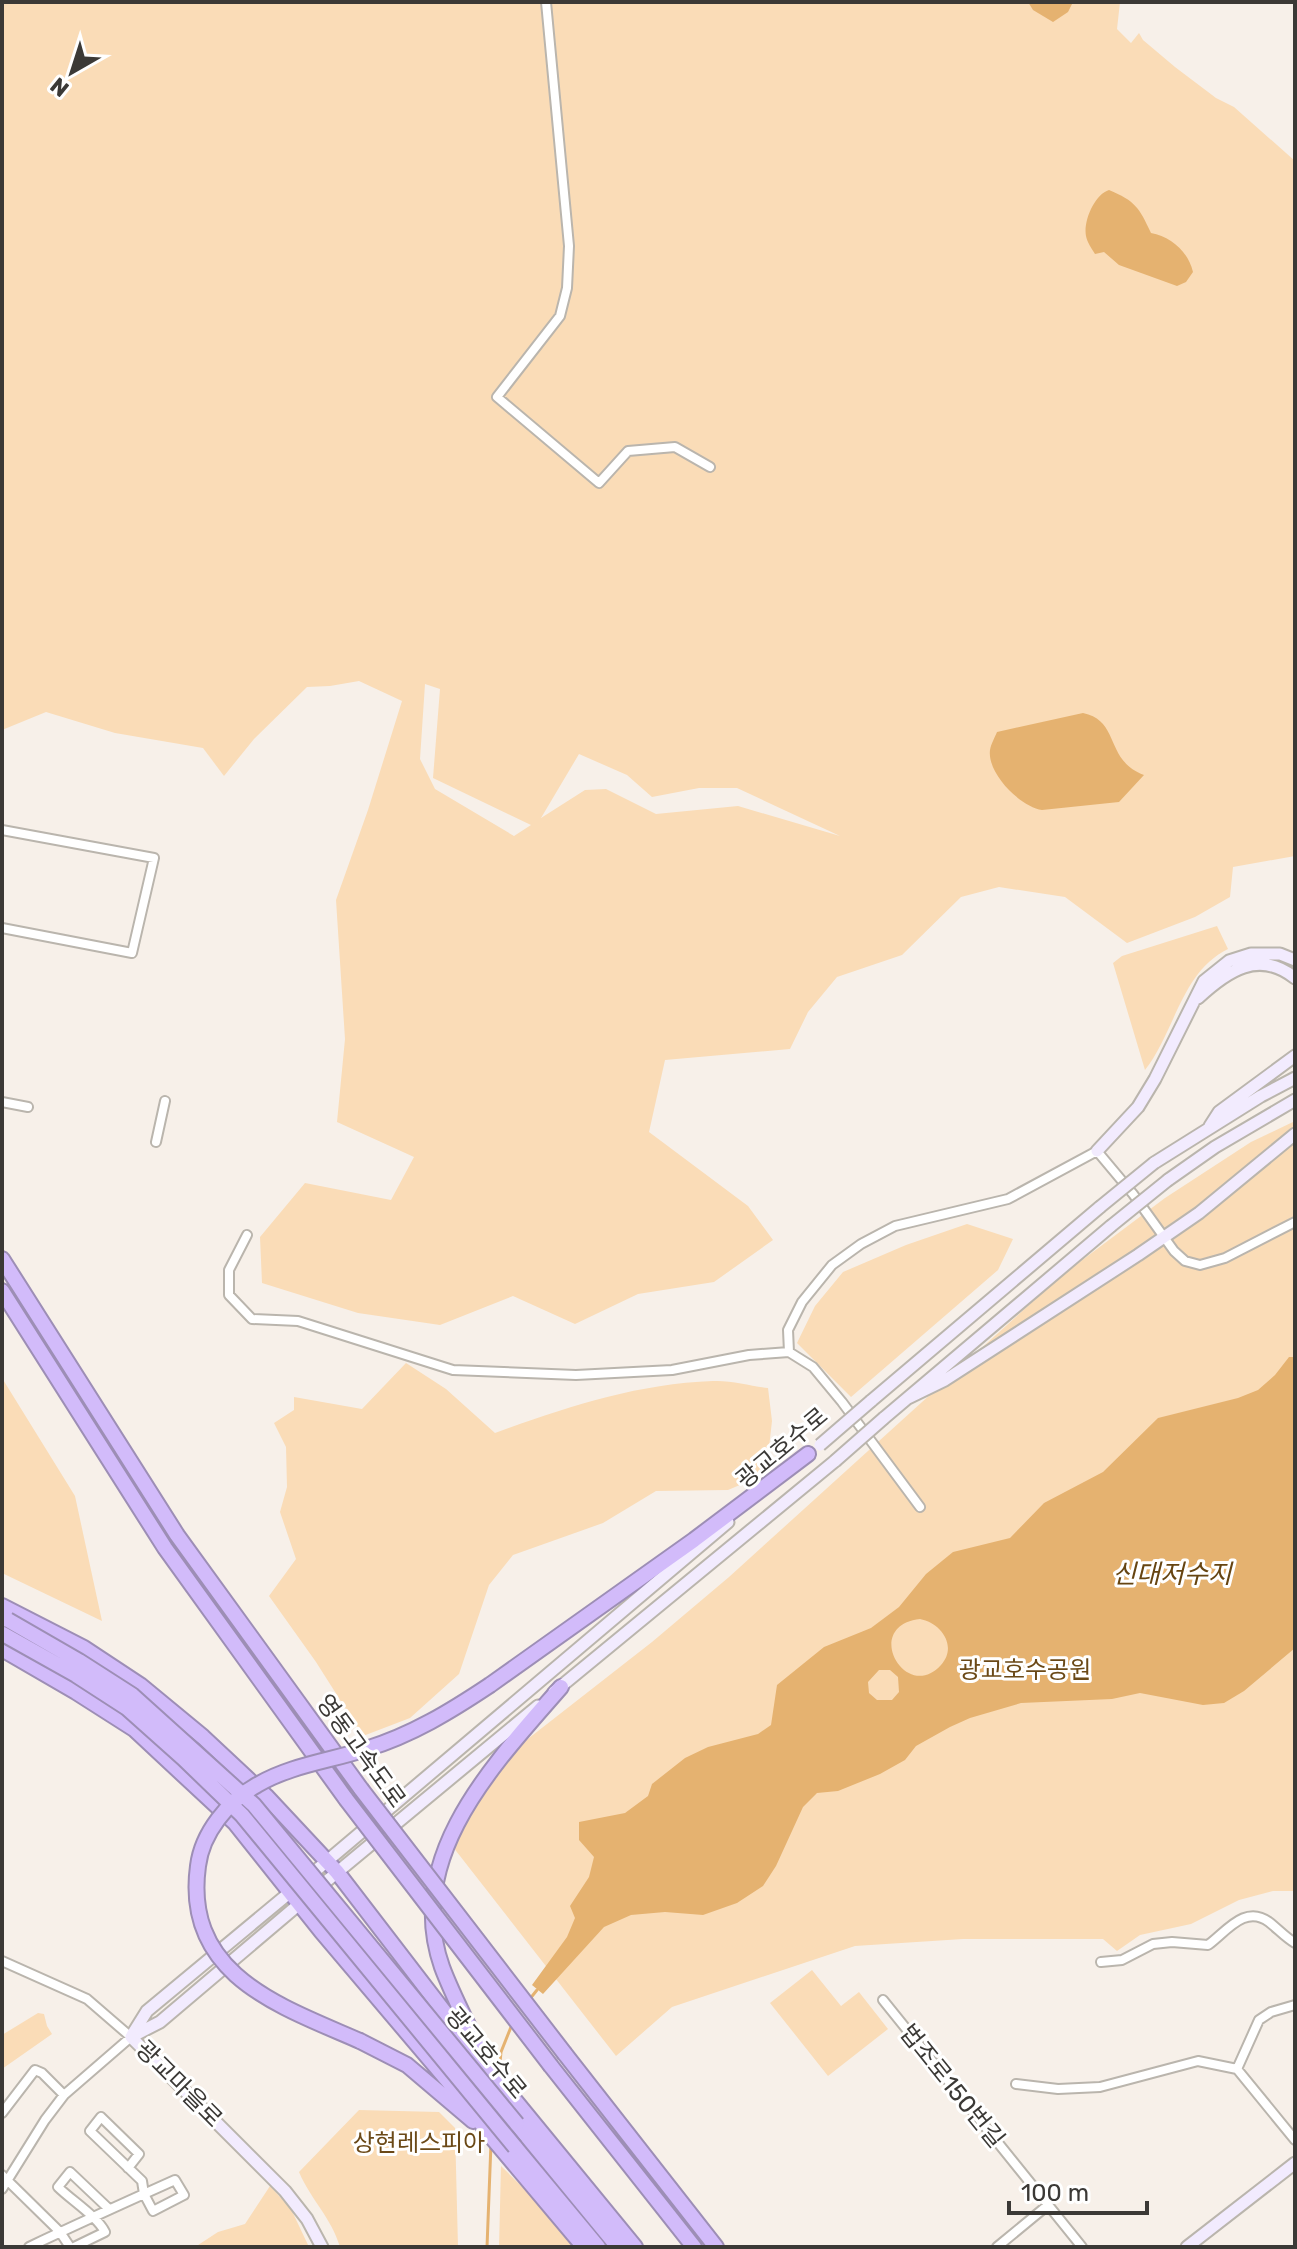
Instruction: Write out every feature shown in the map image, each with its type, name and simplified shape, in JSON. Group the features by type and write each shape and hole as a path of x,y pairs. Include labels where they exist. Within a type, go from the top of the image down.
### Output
{"highway":[{"name":"영동고속도로","path":"2,1259 177,1535 361,1789 716,2247"},
{"name":"영동고속도로","path":"2,1291 165,1548 346,1799 694,2247"},
{"path":"464,2106 407,2065 278,2006 229,1970 215,1951 197,1901 199,1859 205,1839 234,1801 253,1786 312,1763 405,1736 447,1713 694,1540 814,1449"},
{"path":"3,1627 84,1648 140,1685 256,1786 332,1866 474,2044 520,2108 635,2247"},
{"path":"3,1627 76,1692 134,1729 235,1823 464,2106 584,2247"},
{"name":"광교호수로","path":"3,1627 79,1661 132,1695 254,1805 618,2247"},
{"name":"광교호수로","path":"3,1627 127,1708 242,1815 598,2247"},
{"path":"474,2044 442,1966 433,1919 436,1880 456,1823 468,1802 492,1766 561,1687"}],"main road":[{"path":"1097,1151 1138,1107 1204,981 1229,961 1251,954 1280,954 1295,960"},
{"path":"1195,1001 1230,972 1258,964 1274,965 1295,978"},
{"path":"1208,1129 1219,1112 1295,1056"},
{"name":"광교호수로","path":"131,2037 159,2023 300,1904 332,1866 814,1449 1100,1207 1154,1163 1295,1078"},
{"name":"광교호수로","path":"131,2037 147,2011 290,1892 332,1866 561,1687 1168,1180 1228,1139 1295,1100"},
{"path":"908,1398 945,1380 1164,1237 1199,1213 1295,1134"},
{"name":"광교마을로","path":"131,2037 285,2191 307,2219 322,2247"},
{"path":"1187,2247 1295,2163"}],"street":[{"path":"546,2 569,246 567,288 560,316 497,397 599,483 628,451 675,447 710,467"},
{"path":"2,830 154,858 132,953 2,928"},
{"path":"156,1142 165,1101"},
{"path":"2,1102 28,1107"},
{"path":"789,1352 788,1330 802,1302 832,1265 861,1244 895,1226 1008,1199 1097,1151 1185,1261 1200,1265 1225,1258 1295,1222"},
{"path":"247,1235 229,1270 229,1295 252,1319 298,1321 453,1370 576,1375 672,1370 749,1355 789,1352 813,1367 920,1507"},
{"path":"1101,1962 1122,1960 1153,1944 1208,1945 1232,1923 1247,1916 1267,1920 1295,1943"},
{"name":"광교마을로","path":"2,1961 87,1999 131,2037"},
{"name":"법조로150번길","path":"883,2000 1082,2247"},
{"path":"1237,2069 1259,2020 1271,2012 1295,2005"},
{"name":"광교호수로","path":"4,2182 64,2095 131,2037"},
{"path":"1016,2084 1058,2089 1100,2087 1198,2061 1237,2069 1295,2140"},
{"path":"2,2113 35,2070 64,2095"},
{"path":"29,2247 91,2217 144,2194 175,2180 184,2195 153,2211 144,2194 142,2181 128,2168 90,2131 101,2117 139,2154 128,2168"},
{"path":"4,2182 60,2232 72,2247 105,2232 101,2223 58,2187 70,2172 109,2209"},
{"path":"997,2247 1048,2205"}],"green space":[{"path":"2,2 1120,2 1117,29 1131,43 1139,33 1175,67 1216,98 1234,107 1295,161 1295,856 1233,867 1230,897 1195,917 1127,943 1065,897 999,887 961,897 902,955 837,977 808,1012 790,1049 665,1060 649,1132 748,1206 773,1240 714,1282 638,1294 575,1324 513,1296 440,1325 358,1313 262,1283 260,1237 305,1183 391,1200 414,1157 337,1122 345,1039 336,900 402,701 359,681 307,687 254,739 224,776 203,748 115,733 46,712 2,730","holes":["425,684 440,689 433,778 531,825 514,836 435,789 420,759","579,754 627,775 652,797 699,788 737,788 840,836 738,806 656,814 606,789 585,790 541,818"]},
{"path":"1217,926 1228,949 1199,972 1145,1070 1113,963 1122,956"},
{"name":"광교호수공원","path":"1295,1121 1295,1891 1273,1891 1239,1900 1191,1924 1140,1935 1117,1951 1103,1939 963,1939 855,1946 672,2007 616,2056 453,1847 471,1808 515,1749 652,1642 729,1577 1061,1276 1165,1198 1251,1142"},
{"path":"967,1224 1013,1239 998,1270 851,1397 797,1343 815,1306 843,1272 906,1245"},
{"path":"406,1363 446,1389 495,1433 575,1406 656,1387 720,1381 768,1388 772,1421 766,1474 728,1490 656,1491 603,1523 513,1555 489,1585 459,1674 410,1718 363,1736 269,1596 296,1559 280,1512 287,1487 286,1447 274,1423 294,1410 294,1397 362,1409"},
{"path":"2,1378 75,1496 102,1621 2,1573"},
{"path":"812,1970 841,2006 859,1992 888,2029 828,2076 770,2003"},
{"path":"38,2013 44,2014 52,2034 2,2069 2,2035"},
{"name":"상현레스피아","path":"359,2110 439,2112 455,2128 458,2247 340,2247 299,2172"},
{"path":"501,2166 559,2223 578,2247 499,2247"},
{"path":"270,2186 291,2209 309,2247 195,2247 218,2232 245,2224"}],"water":[{"path":"1028,2 1073,2 1068,12 1053,22 1033,10"},
{"path":"1109,190 1135,206 1151,233 1165,238 1183,251 1193,272 1186,282 1177,286 1119,265 1104,252 1095,254 1087,238 1086,223 1095,202"},
{"path":"1083,713 1103,724 1123,760 1144,775 1119,802 1042,810 1025,803 1007,788 994,769 990,750 997,732"},
{"name":"신대저수지","path":"1289,1357 1295,1357 1295,1648 1244,1691 1224,1703 1203,1705 1140,1693 1112,1699 1021,1703 970,1718 916,1746 905,1760 880,1774 838,1791 817,1793 803,1807 776,1866 763,1886 737,1903 703,1915 665,1912 631,1915 604,1927 543,1994 532,1985 567,1937 575,1918 570,1906 589,1877 594,1857 579,1840 579,1822 625,1813 648,1796 652,1784 685,1758 708,1747 758,1734 771,1725 777,1685 824,1647 871,1628 899,1607 926,1574 953,1552 1010,1538 1044,1503 1103,1472 1158,1418 1238,1398 1258,1390","holes":["920,1619 935,1625 947,1643 946,1658 928,1675 915,1675 903,1669 891,1647 893,1635 903,1625","879,1670 890,1670 898,1677 899,1692 892,1700 877,1700 869,1693 868,1682"]}],"waterway":[{"path":"529,2000 537,1990"},
{"path":"499,2072 501,2052 513,2022"},
{"path":"487,2247 491,2143"}]}
